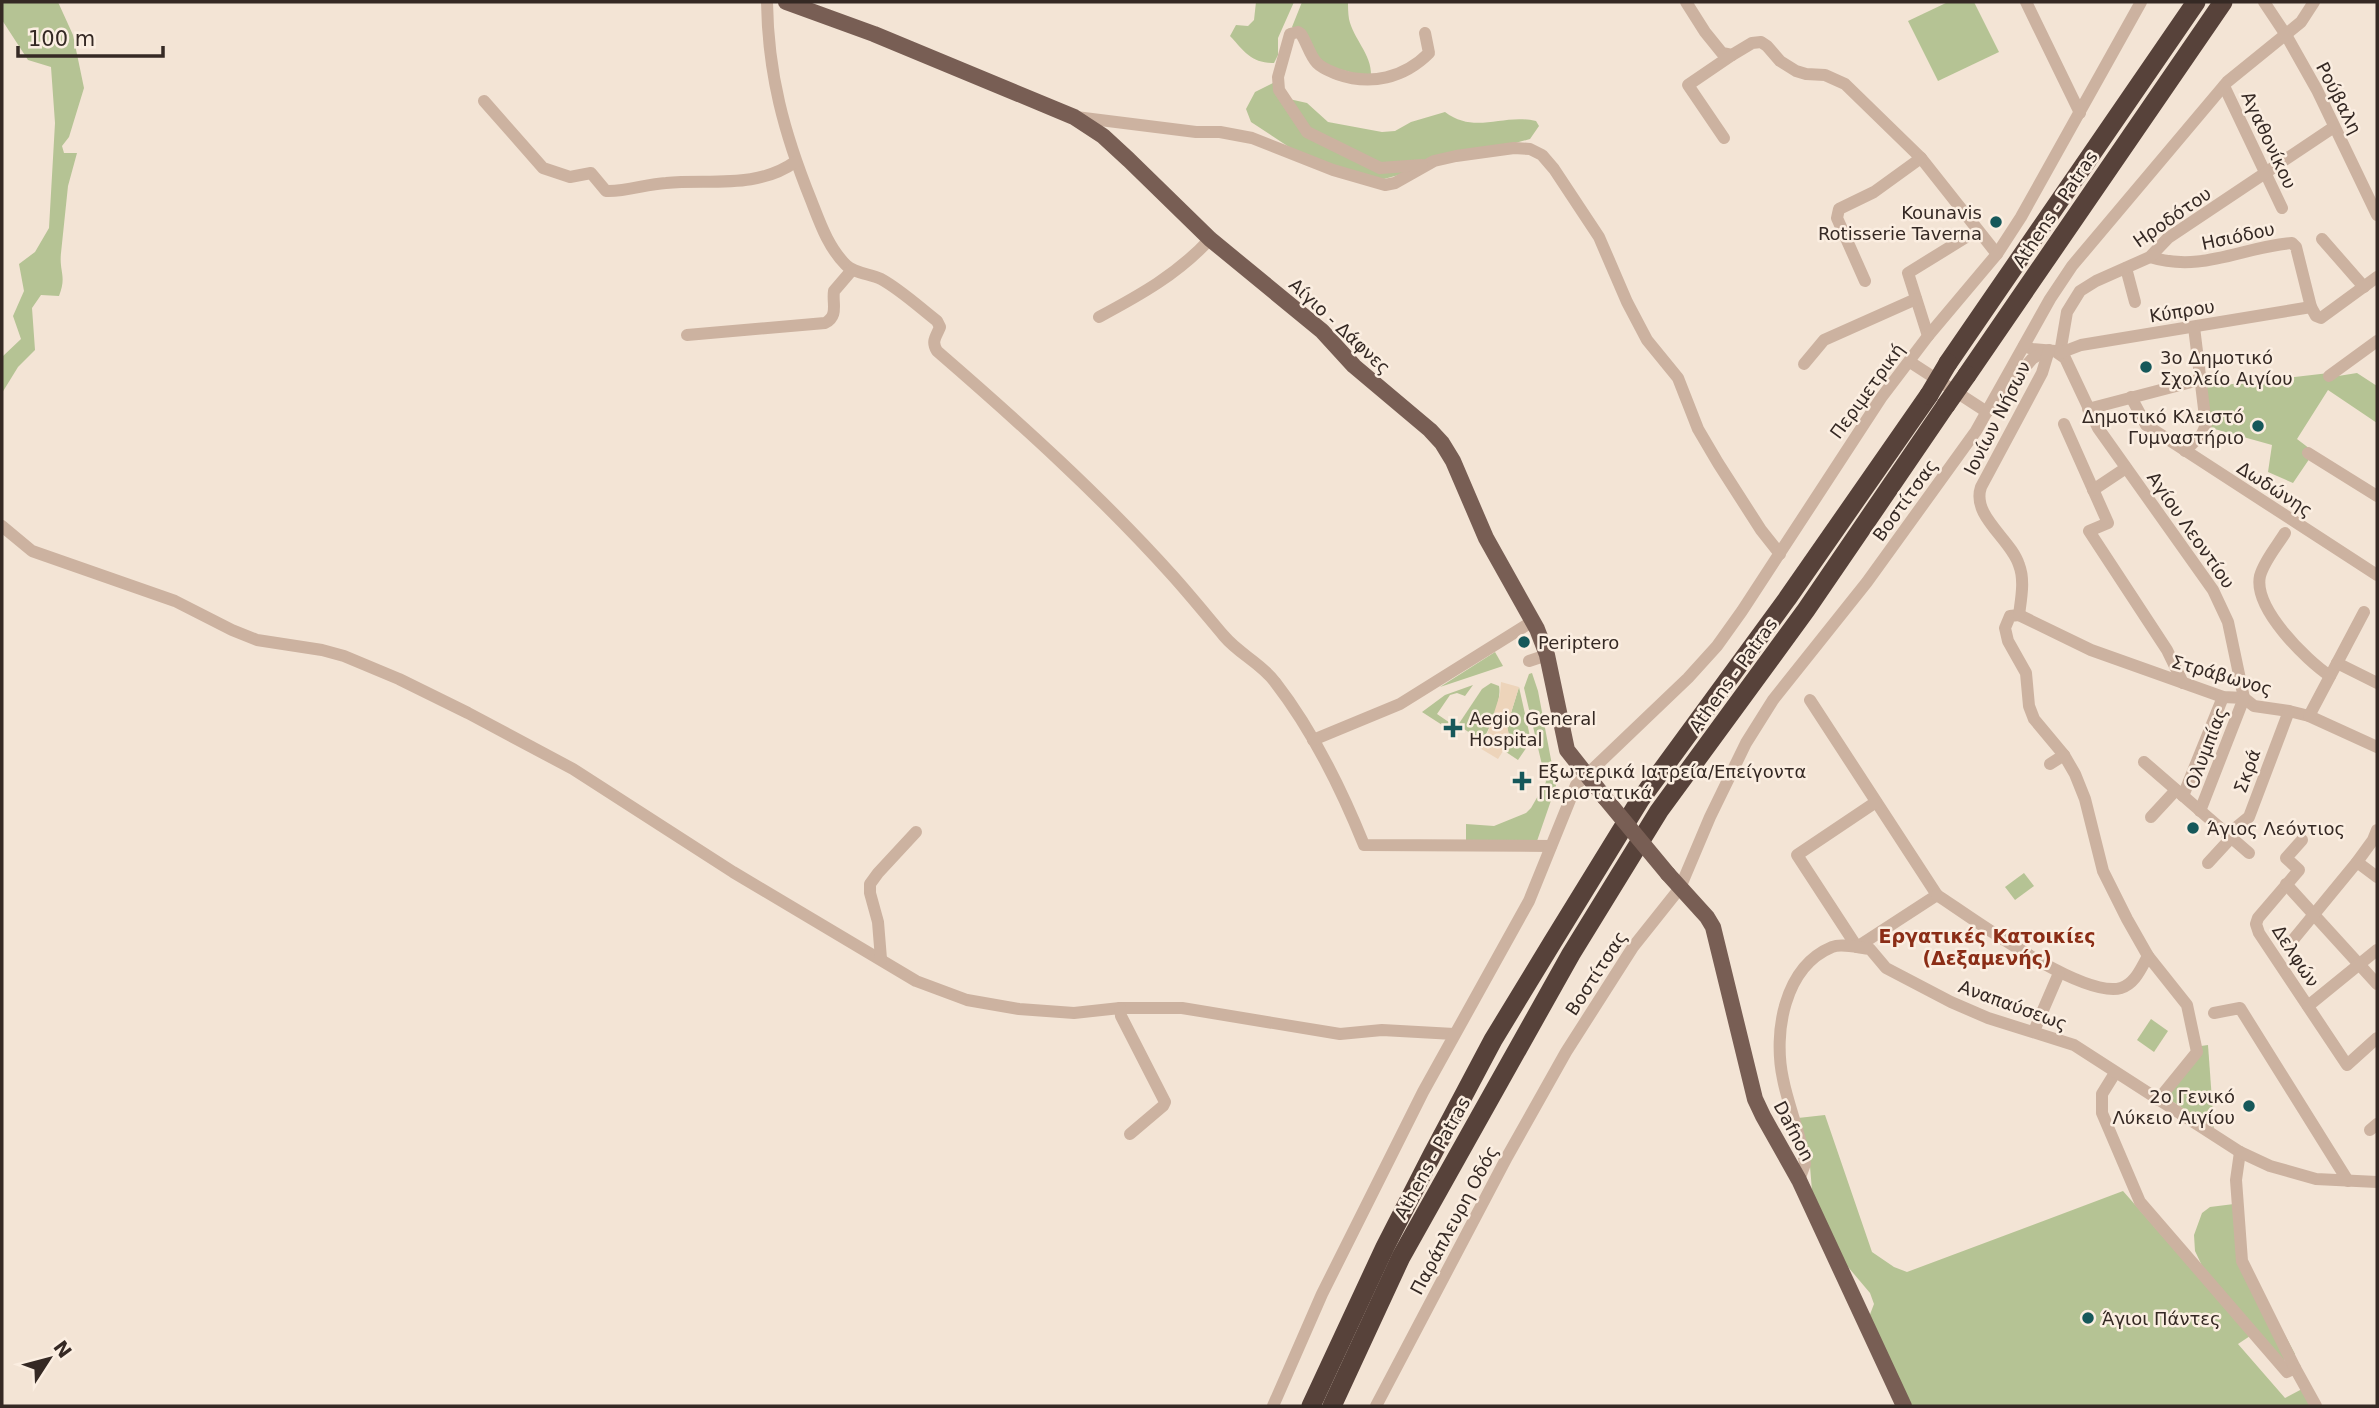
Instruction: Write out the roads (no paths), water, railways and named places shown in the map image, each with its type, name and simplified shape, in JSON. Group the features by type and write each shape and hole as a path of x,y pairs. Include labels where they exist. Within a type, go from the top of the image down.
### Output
{"highway":[{"name":"Athens - Patras","path":"1332,1406 1401,1257 1571,954 1659,811 1806,610 1938,400 1948,363 2196,2"},
{"name":"Athens - Patras","path":"1311,1406 1385,1247 1493,1040 1640,800 1787,599 1938,400 1967,375 2223,2"}],"main road":[{"name":"Αίγιο - Δάφνες","path":"786,2 874,34 1074,117 1102,136 1210,239 1322,331 1354,366 1435,435 1450,455 1486,538 1533,621 1547,655 1567,750 1668,874"},
{"name":"Dafnon","path":"1668,874 1713,927 1755,1099 1799,1180 1904,1406"}],"street":[{"path":"767,2 771,64 779,111 795,162 824,234 834,250 852,270 884,281 937,321 940,327 934,338 937,351 1070,471 1150,551 1227,640 1272,678 1313,740 1345,797 1364,845 1551,846"},
{"path":"1686,2 1718,49 1724,54 1732,55"},
{"path":"2026,2 2081,113"},
{"name":"Περιμετρική","path":"1273,1406 1322,1294 1423,1092 1520,919 1576,785 1660,706 1710,654 1765,579 1881,398 1928,336 1997,254 2081,113 2141,2"},
{"name":"Ρούβαλη","path":"2264,2 2286,35 2377,215"},
{"name":"Βοστίτσας","path":"1566,1052 1633,947 1680,888 1734,764 1773,700 1867,582 1987,412 2050,299 2072,266 2224,86 2247,64 2301,22 2314,2"},
{"path":"1425,33 1429,53 1415,66 1391,77 1367,81 1350,79 1326,69 1317,63 1301,34 1290,34 1278,77 1279,90 1307,132 1380,168 1426,165 1456,156 1514,148 1530,149 1542,155 1599,237 1620,289 1647,340 1678,378 1698,429 1761,530 1780,554"},
{"path":"1724,138 1688,85 1752,43 1761,42 1780,61 1796,71 1825,75 1843,83 1921,158 1976,231 1997,254"},
{"name":"Αγαθονίκου","path":"2224,86 2283,208"},
{"path":"484,101 543,168 570,177 591,173 606,191 663,183 742,180 783,170 795,162"},
{"path":"1074,117 1196,132 1220,132 1252,138 1333,170 1385,185 1395,183 1426,165"},
{"name":"Ηροδότου","path":"2051,351 2077,295 2093,282 2150,257 2168,238 2334,127"},
{"path":"1865,281 1837,218 1839,209 1874,192 1921,158"},
{"path":"1928,336 1908,273 1976,231"},
{"path":"1098,317 1172,275 1210,239"},
{"path":"2322,239 2364,287"},
{"name":"Ησιόδου","path":"2150,257 2206,262 2291,243 2296,248 2311,307"},
{"path":"2126,268 2135,302"},
{"path":"687,335 825,323 834,316 834,291 852,270"},
{"path":"2311,307 2316,316 2321,318 2377,277"},
{"path":"1804,365 1824,340 1916,299"},
{"name":"Κύπρου","path":"2051,351 2311,307"},
{"path":"2185,451 2202,434 2206,425 2194,327"},
{"path":"2329,376 2377,341"},
{"path":"2024,346 2051,351"},
{"path":"1910,362 1987,412 2032,359 2051,351"},
{"name":"Αγίου Λεοντίου","path":"2051,351 2067,360 2098,428 2213,590 2228,622 2244,698"},
{"name":"Ιονίων Νήσων","path":"2019,615 2022,579 2019,565 2011,549 1984,513 1978,496 2051,351"},
{"path":"2088,409 2199,380"},
{"name":"Δωδώνης","path":"2131,397 2146,425 2377,575"},
{"path":"2064,424 2108,523 2089,531 2167,650 2183,683"},
{"path":"2308,453 2376,490"},
{"path":"2093,490 2126,468"},
{"path":"2,526 32,551 175,601 257,640 333,652 399,679 573,769 733,872 916,981 967,1000 1074,1013 1120,1008 1182,1008 1340,1034 1382,1030 1454,1034"},
{"path":"2285,533 2260,575 2262,597 2295,646 2315,666 2330,676"},
{"path":"2309,716 2364,612"},
{"path":"2019,615 2010,617 2005,628 2008,641 2026,673 2031,712 2036,723 2064,755 2085,799 2103,871 2121,909 2148,956 2188,1005 2197,1052 2158,1100"},
{"name":"Στράβωνος","path":"2019,615 2091,650 2223,697 2244,698 2254,706 2309,716 2377,747"},
{"path":"1313,740 1400,704 1533,621"},
{"path":"1529,661 1547,655"},
{"path":"2337,663 2377,683"},
{"path":"2151,817 2179,793 2223,697"},
{"name":"Ολυμπίας","path":"2200,811 2244,698"},
{"path":"1810,701 1937,895 2059,973 2097,987 2119,988 2133,980 2148,956"},
{"name":"Σκρά","path":"2208,863 2249,817 2288,711"},
{"path":"2050,764 2064,755"},
{"path":"2144,762 2249,853"},
{"path":"1857,947 1797,855 1876,802"},
{"path":"2288,946 2357,862 2377,830"},
{"path":"881,959 878,922 870,884 916,832"},
{"path":"2302,840 2286,858 2299,870 2286,884 2377,984"},
{"path":"2357,862 2377,877"},
{"name":"Δελφών","path":"2286,884 2258,918 2256,924 2259,933 2347,1065 2377,1038"},
{"path":"1799,1180 1805,1164 1782,1077 1780,1026 1797,978 1808,964 1834,946 1857,947 1937,895"},
{"name":"Αναπαύσεως","path":"1857,947 1870,949 1886,968 1951,1002 1988,1018 2074,1045 2240,1152 2270,1166 2304,1177 2377,1182"},
{"path":"2308,1006 2377,950"},
{"path":"2034,1031 2059,973"},
{"path":"1120,1008 1121,1016 1165,1102 1130,1134"},
{"path":"2214,1013 2240,1008 2348,1181"},
{"name":"Παράπλευρη Οδός","path":"1376,1406 1501,1168 1566,1052"},
{"path":"2115,1073 2102,1094 2102,1113 2140,1202 2287,1372 2295,1368"},
{"path":"2240,1152 2236,1180 2242,1261 2316,1406"}],"place":[{"name":"Kounavis Rotisserie Taverna","path":"1996,222"},
{"name":"3ο Δημοτικό Σχολείο Αιγίου","path":"2146,367"},
{"name":"Δημοτικό Κλειστό Γυμναστήριο","path":"2258,426"},
{"name":"Periptero","path":"1524,642"},
{"name":"Aegio General Hospital","path":"1453,728"},
{"name":"Εξωτερικά Ιατρεία/Επείγοντα Περιστατικά","path":"1522,781"},
{"name":"Άγιος Λεόντιος","path":"2193,828"},
{"name":"2ο Γενικό Λύκειο Αιγίου","path":"2249,1106"},
{"name":"Άγιοι Πάντες","path":"2088,1318"}],"district":[{"name":"Εργατικές Κατοικίες (Δεξαμενής)","path":"1987,947"}]}
